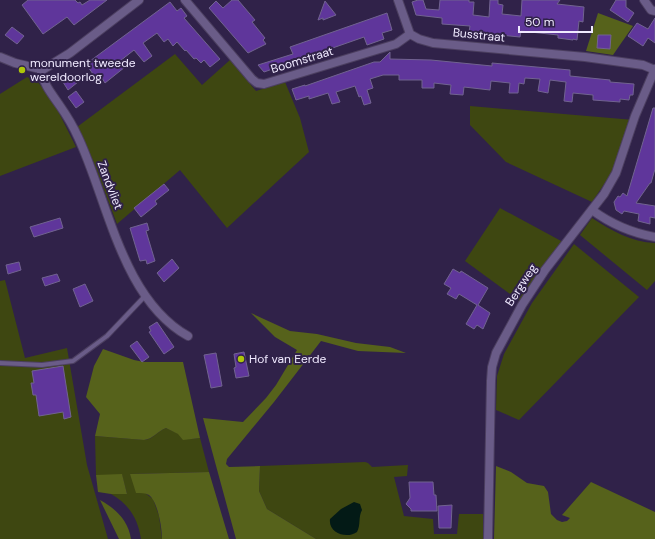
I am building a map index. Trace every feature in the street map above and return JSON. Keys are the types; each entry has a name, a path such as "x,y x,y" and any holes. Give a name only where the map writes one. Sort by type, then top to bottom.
{"street":[{"path":"0,57 15,63 40,69 48,66 65,57 139,0"},
{"name":"Boomstraat","path":"185,0 252,79 264,84 396,44 410,34"},
{"path":"398,0 410,34"},
{"path":"644,0 651,10 655,11"},
{"name":"Busstraat","path":"410,34 419,39 433,43 585,57 643,65 655,69"},
{"name":"Zandvliet","path":"40,69 45,86 61,107 78,136 129,267 145,296 178,330 190,337"},
{"name":"Bergweg","path":"488,539 491,381 492,367 496,353 512,322 536,284 604,194 616,173 635,116 655,69"},
{"path":"592,210 602,218 629,231 655,237"}],"lane":[{"path":"0,363 42,365 74,360 107,336 145,296"}],"green space":[{"path":"598,13 633,26 613,55 586,51"},
{"path":"175,54 202,85 230,60 256,91 285,82 300,118 309,152 227,228 180,170 117,224 92,158 77,127"},
{"path":"27,77 37,81 53,101 76,147 0,176 0,94"},
{"path":"470,106 634,120 615,168 592,202 506,162 470,125"},
{"path":"500,208 563,242 521,302 465,261"},
{"path":"592,218 622,235 655,243 655,281 647,290 580,235"},
{"path":"574,244 639,297 519,420 496,410 497,376 504,354 532,303"},
{"path":"5,280 25,358 67,348 87,465 108,539 0,539 0,281"},
{"path":"251,313 290,331 317,334 356,343 390,347 406,353 358,351 321,341 274,402 227,459 226,464 229,467 260,466 259,491 267,509 316,539 236,539 203,418 243,422 276,385 297,350 275,337"},
{"path":"103,349 144,362 183,362 200,438 183,440 178,434 166,428 144,440 95,436 100,414 86,397 94,366"},
{"path":"166,428 190,439 200,438 209,472 130,474 145,493 153,499 159,516 162,539 141,539 138,525 128,507 111,494 127,494 122,475 96,475 95,436 145,440 151,438"},
{"path":"365,462 372,467 408,465 407,476 394,477 404,516 433,519 434,534 457,534 459,514 483,514 483,539 316,539 267,509 259,491 260,466"},
{"path":"496,466 511,472 527,483 544,486 548,492 551,514 557,520 562,522 567,521 570,518 562,515 591,482 655,512 655,539 494,539"},
{"path":"209,472 229,539 162,539 160,522 155,503 149,495 144,493 136,493 130,474"},
{"path":"122,474 127,494 98,492 96,475"},
{"path":"100,500 116,511 124,521 131,539 119,539"}],"shaded area":[{"path":"354,502 360,504 362,510 357,532 344,535 335,532 330,524 330,519 341,509"}],"building":[{"path":"28,0 75,0 78,3 80,2 82,5 90,0 107,0 74,25 67,17 43,34 22,5"},
{"path":"232,0 238,0 255,20 252,22 265,38 263,40 266,44 248,53 209,8 216,1 223,8"},
{"path":"423,0 426,9 439,10 440,0 469,0 469,2 474,2 473,15 489,17 490,0 498,0 498,4 503,5 502,14 521,16 522,0 560,0 557,4 584,7 583,22 579,21 577,40 558,38 558,35 521,31 520,37 469,32 470,26 442,24 442,18 416,15 412,2"},
{"path":"616,0 626,0 626,7 634,13 628,22 610,10"},
{"path":"325,1 336,15 323,20 323,18 318,20"},
{"path":"170,2 177,11 181,8 187,16 184,18 220,59 210,67 204,60 201,63 196,58 194,59 177,42 173,46 168,39 164,42 157,33 143,43 152,56 144,62 134,50 120,61 125,67 105,83 102,78 95,84 90,77 93,74 86,64"},
{"path":"387,13 392,30 382,33 384,39 367,45 364,37 264,72 258,65 293,54 290,47"},
{"path":"655,18 655,43 648,38 643,46 628,36 637,23 648,29"},
{"path":"12,27 24,36 17,44 5,35"},
{"path":"598,35 611,35 610,49 597,48"},
{"path":"390,52 390,59 431,60 492,66 492,63 570,70 570,76 634,84 633,95 630,95 629,100 620,99 620,102 593,100 593,95 573,93 572,102 564,101 566,82 550,80 548,93 538,91 540,79 525,78 524,84 519,83 518,93 509,93 510,83 491,81 490,90 464,87 463,95 450,94 451,85 434,83 434,88 422,88 422,80 399,80 399,75 383,75 370,79 373,88 367,90 371,103 364,105 355,86 336,92 340,102 332,104 328,93 309,99 309,96 296,100 292,89 305,86 374,62 380,62"},
{"path":"72,75 78,82 68,90 63,82"},
{"path":"76,91 84,102 76,108 68,97"},
{"path":"653,108 655,108 655,169 651,183 636,203 655,206 655,218 650,217 650,224 638,221 639,214 624,211 622,214 616,210 614,202 618,196 620,197 623,193 627,196"},
{"path":"164,184 169,190 155,201 157,204 141,217 134,208"},
{"path":"60,218 63,228 34,237 30,227"},
{"path":"147,223 149,230 146,231 155,261 147,264 146,260 140,261 130,228"},
{"path":"172,259 179,268 164,282 157,273"},
{"path":"19,262 21,270 8,274 6,265"},
{"path":"453,269 460,273 461,271 488,288 478,305 490,313 483,329 477,325 474,329 466,324 477,305 459,294 456,299 447,294 451,288 444,284"},
{"path":"57,274 60,281 45,286 42,278"},
{"path":"85,284 93,301 80,307 73,289"},
{"path":"157,322 174,347 164,354 149,332 151,331 149,327"},
{"path":"137,341 149,357 142,362 130,346"},
{"path":"244,352 249,376 236,378 234,354"},
{"path":"216,353 222,386 211,388 204,355"},
{"path":"63,366 71,417 64,419 63,412 39,416 36,395 33,395 31,383 34,383 32,371"},
{"path":"409,482 433,482 437,511 411,511 406,504 410,498"},
{"path":"452,505 451,528 439,528 438,506"}],"place":[{"name":"monument tweede wereldoorlog","path":"22,70"},
{"name":"Hof van Eerde","path":"241,359"}]}
